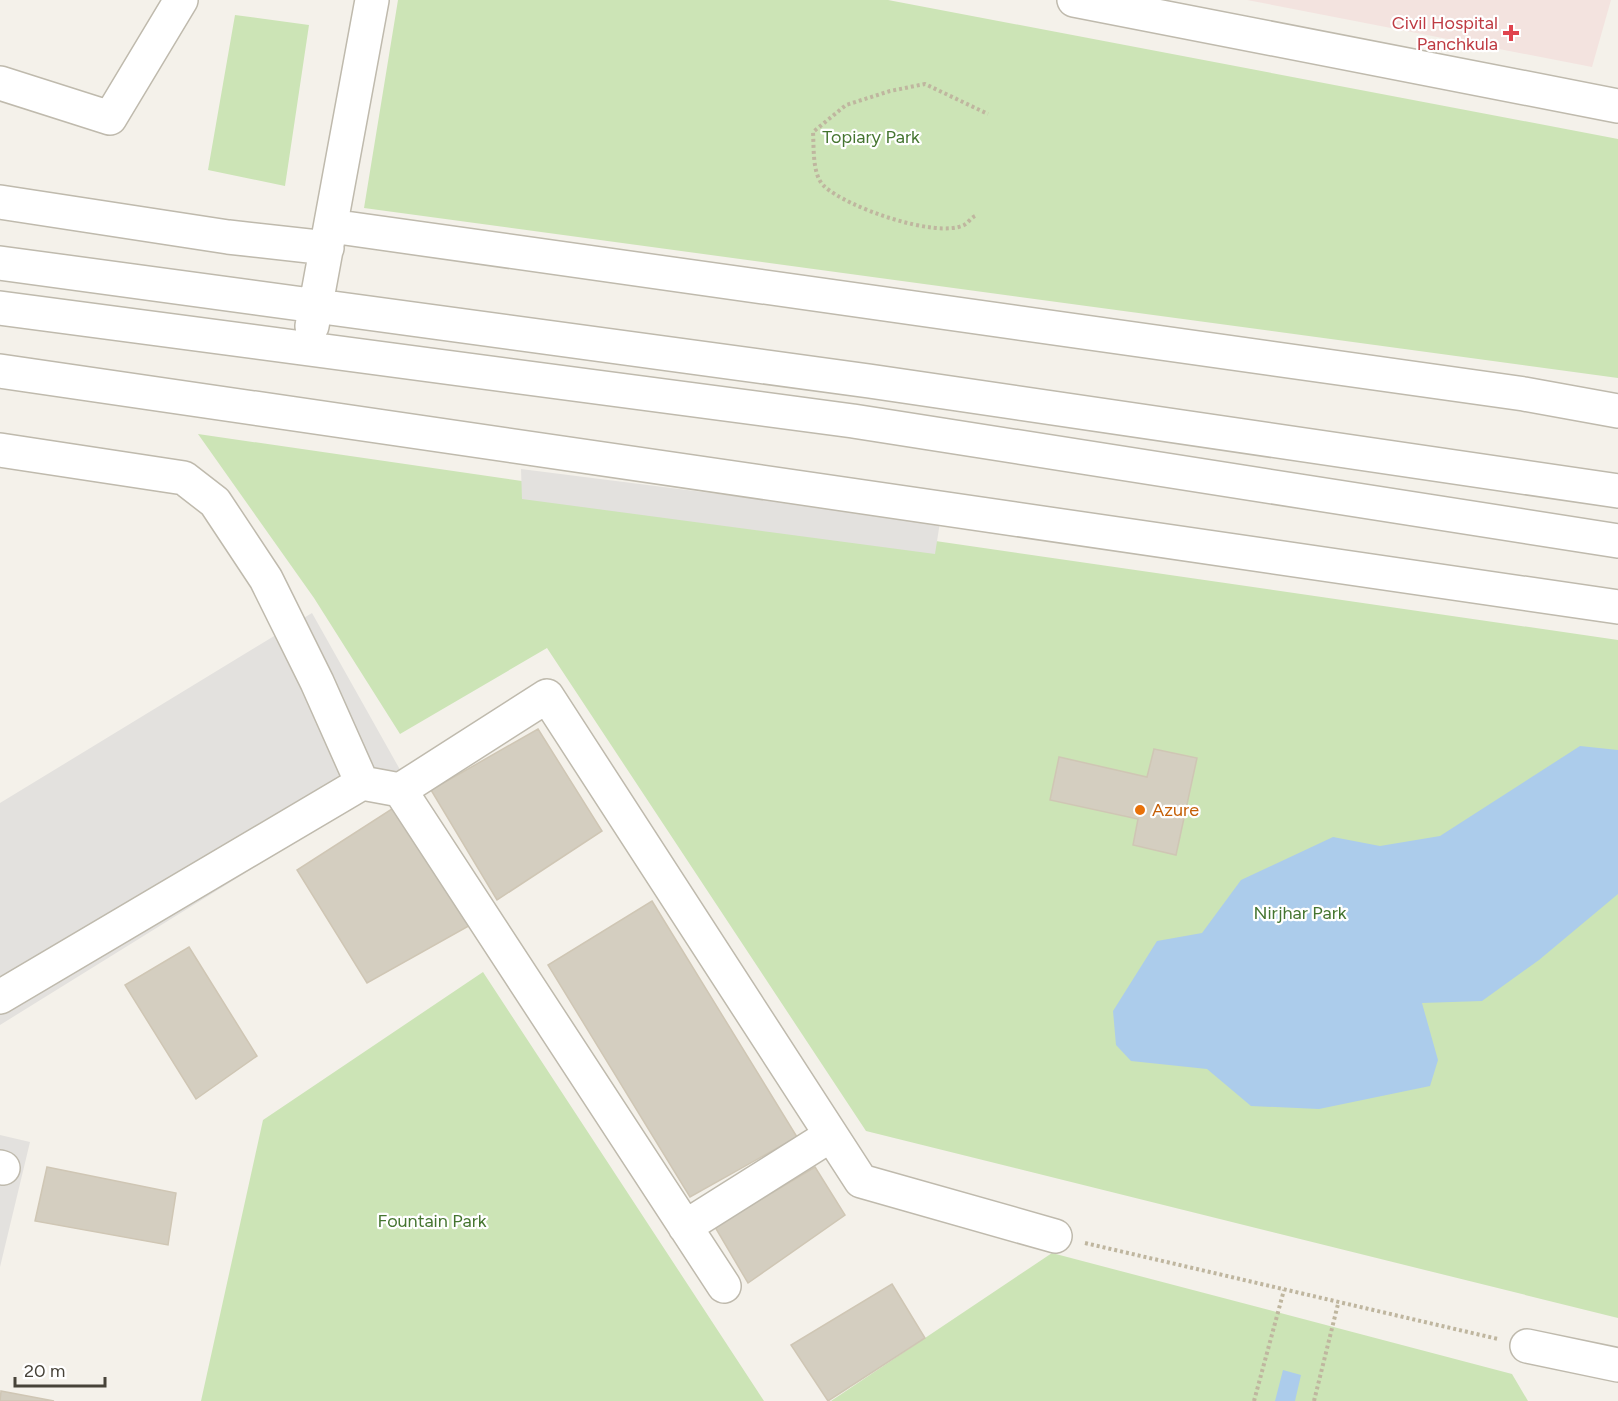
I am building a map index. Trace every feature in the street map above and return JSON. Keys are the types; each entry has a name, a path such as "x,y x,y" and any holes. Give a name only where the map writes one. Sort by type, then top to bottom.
{"street":[{"path":"0,83 111,118 181,0"},
{"path":"308,349 372,0"},
{"path":"1074,0 1617,103"},
{"path":"0,202 228,237 329,237 1524,394 1618,411"},
{"path":"0,262 881,383 1618,492"},
{"path":"0,308 853,421 1618,541"},
{"path":"0,371 1618,607"},
{"path":"0,450 184,478 215,502 266,579 317,682 362,783"},
{"path":"3,989 362,783 400,790 547,696 861,1181 1055,1236"},
{"path":"400,790 724,1286"},
{"path":"685,1227 831,1135"},
{"path":"1527,1346 1618,1365"}],"path":[{"path":"975,216 963,226 925,228 859,209 822,185 815,164 813,132 846,105 890,91 925,84 988,114"},
{"path":"1055,1236 1338,1304 1527,1346"},
{"path":"1254,1401 1284,1290"},
{"path":"1314,1401 1338,1304"}],"shaded area":[{"name":"Civil Hospital Panchkula","path":"1247,0 1611,0 1592,67"},
{"path":"521,469 940,522 935,554 522,499"},
{"path":"312,613 403,775 0,1025 0,803"},
{"path":"0,1135 30,1142 0,1267"}],"green space":[{"name":"Topiary Park","path":"398,0 888,0 1618,139 1618,378 364,208"},
{"path":"235,15 309,25 285,186 208,170"},
{"name":"Nirjhar Park","path":"198,434 1618,640 1618,1318 866,1131 547,648 400,734 314,598"},
{"name":"Fountain Park","path":"483,972 764,1401 201,1401 263,1120"},
{"path":"1052,1253 1512,1374 1528,1401 831,1401"}],"water":[{"path":"1580,746 1618,750 1618,894 1539,960 1482,1001 1422,1003 1438,1060 1430,1086 1319,1109 1251,1106 1207,1069 1131,1061 1116,1045 1113,1011 1157,941 1202,933 1241,880 1333,837 1380,846 1440,836"},
{"path":"1283,1370 1301,1375 1295,1401 1275,1401"}],"building":[{"path":"538,729 602,831 497,900 431,790"},
{"name":"Azure","path":"1154,749 1197,758 1176,855 1133,845 1138,819 1050,800 1059,757 1147,777"},
{"path":"398,805 474,923 367,983 297,870"},
{"path":"652,901 797,1137 690,1197 548,965"},
{"path":"189,947 257,1056 196,1099 125,985"},
{"path":"47,1167 176,1193 168,1245 35,1221"},
{"path":"815,1167 845,1215 748,1283 715,1227"},
{"path":"892,1284 925,1338 828,1401 791,1345"},
{"path":"1,1391 54,1401 0,1401"}],"place":[{"name":"Civil Hospital Panchkula","path":"1511,33"},
{"name":"Azure","path":"1140,810"}]}
